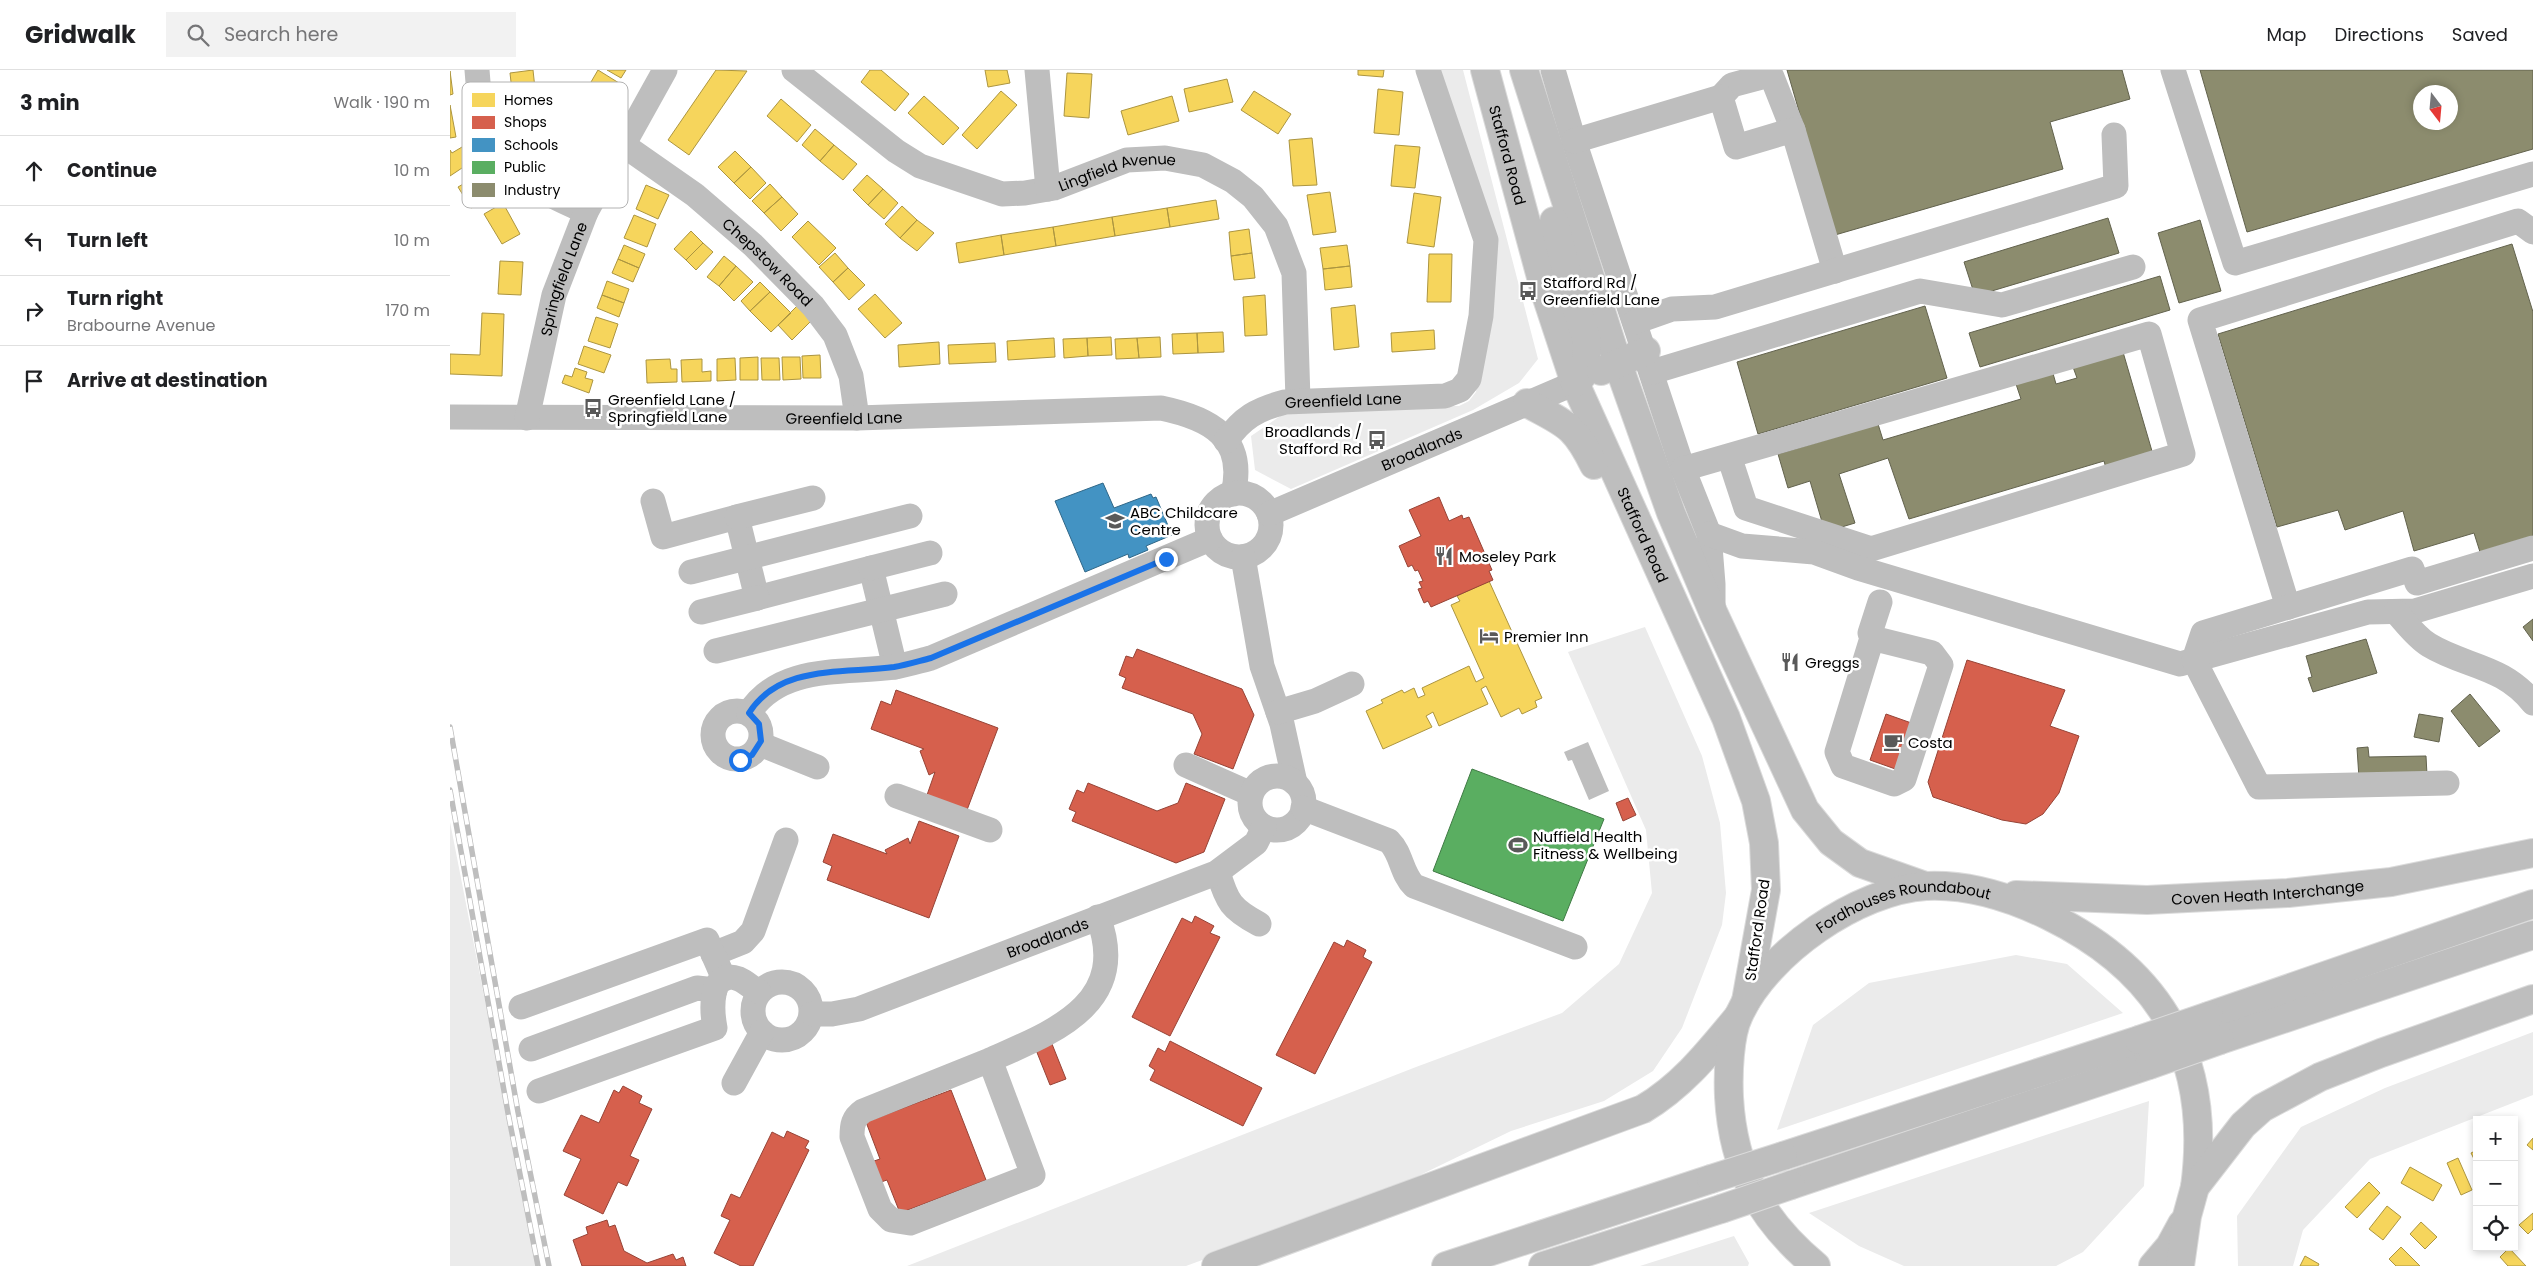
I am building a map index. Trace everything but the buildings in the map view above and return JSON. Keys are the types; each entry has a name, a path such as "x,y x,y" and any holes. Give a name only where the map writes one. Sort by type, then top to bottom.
{"highway":[{"name":"Stafford Road","path":"1485,70 1545,292 1575,383 1726,718 1756,801 1764,843 1766,890 1742,1010"},
{"name":"Stafford Road","path":"1524,70 1561,143 1618,364 1671,513 1713,612 1805,810 1831,842 1860,863 1926,886"},
{"path":"1561,143 1552,212 1572,293 1587,341 1586,367 1582,376 1575,383"},
{"path":"1575,383 1618,364 1649,362"},
{"path":"1618,364 1612,376 1610,389 1649,510 1665,581"},
{"path":"1527,403 1570,426 1582,441 1608,495 1665,581"},
{"name":"Coven Heath Interchange","path":"2000,895 2147,900 2288,893 2391,882 2533,853"},
{"name":"Fordhouses Roundabout","path":"1216,1266 1642,1109 1662,1098 1684,1079 1742,1010 1773,968 1796,945 1819,927 1856,906 1890,894 1926,886 2000,895 2079,931 2111,952 2135,976 2155,999 2175,1033 2186,1057 2200,1122 2199,1155 2195,1187"},
{"path":"1446,1266 2139,1040 2533,904"},
{"path":"1543,1266 1722,1209 2533,935"},
{"path":"2180,1266 2187,1216 2195,1187 2243,1125 2262,1108 2285,1094 2381,1053 2533,999"},
{"path":"1742,1010 1728,1087 1736,1150 1748,1183 1774,1224 1816,1266"},
{"path":"2153,1266 2170,1246 2187,1216"}],"street":[{"name":"Springfield Lane","path":"628,134 665,70"},
{"name":"Lingfield Avenue","path":"794,70 896,151 920,166 1002,194 1048,189 1127,160 1165,158 1202,165 1233,181 1253,197 1276,226 1294,274 1298,400"},
{"path":"1037,70 1048,189"},
{"name":"Greenfield Lane","path":"1226,441 1239,423 1272,405 1298,400 1445,396 1460,390 1470,379 1481,316 1486,240 1428,70"},
{"path":"2173,70 2235,263 2533,174"},
{"path":"1555,71 1561,143 1635,322 1683,469 1709,534 1713,612"},
{"path":"1561,143 1721,97 1732,85 1766,76 1772,77 1793,130 1835,271"},
{"path":"1721,97 1736,147 1793,130"},
{"path":"1635,322 1672,309 1714,307 2116,186 2114,135"},
{"name":"Chepstow Road","path":"628,148 695,195 753,245 813,306 835,335 851,376 857,418"},
{"path":"578,208 586,212"},
{"name":"Springfield Lane","path":"527,418 554,295 588,208"},
{"path":"2288,607 2200,320 2518,221 2533,232"},
{"path":"1649,362 1920,291 2002,305 2132,267"},
{"path":"1683,469 2149,334 2183,454 1871,549 1746,508 1729,456"},
{"name":"Broadlands","path":"1269,514 1575,383"},
{"name":"Greenfield Lane","path":"450,417 857,418 1161,408 1186,413 1207,421 1220,432 1233,455 1237,479 1233,494"},
{"path":"1233,494 1251,495 1265,506 1269,514 1270,533 1267,542 1253,555 1243,557 1224,553 1210,539 1208,520 1211,511 1224,497 1233,494"},
{"path":"653,500 663,537 813,498"},
{"path":"691,572 910,516"},
{"path":"737,517 757,598"},
{"path":"1709,534 1742,546 1814,552 1858,568 2180,664 2368,612 2415,611 2533,576"},
{"path":"749,713 766,692 782,684 801,677 837,670 895,667 931,658 1210,539"},
{"path":"2447,783 2259,787 2194,660 2203,633 2412,569 2417,583 2533,548"},
{"path":"701,612 930,553"},
{"path":"1243,557 1262,666 1278,712 1295,783 1304,799 1303,808 1296,822 1280,830 1264,827 1256,820 1250,808 1258,786 1286,747"},
{"path":"871,568 895,667"},
{"path":"716,651 945,594"},
{"path":"1872,638 1932,653 1941,665 1904,779 1894,784 1842,766 1837,752 1872,638 1870,632 1880,602"},
{"path":"2396,612 2426,643 2501,675 2514,683 2533,703"},
{"path":"1278,712 1315,701 1352,684"},
{"path":"734,711 749,713 759,724 762,732 760,744 752,755 740,760 724,755 715,746 713,734 719,719 734,711"},
{"path":"760,744 817,767"},
{"path":"1186,765 1258,786 1273,776 1282,776 1295,783"},
{"path":"897,796 990,830"},
{"path":"1303,808 1389,841 1399,854 1407,879 1414,886 1576,947"},
{"name":"Broadlands","path":"812,1014 832,1014 859,1009 1218,872 1256,842 1264,827"},
{"path":"713,954 735,946 749,937 786,840"},
{"path":"1218,872 1228,902 1235,910 1259,924"},
{"path":"990,1060 1033,1175 910,1223 891,1220 880,1209 852,1137 852,1126 856,1116 863,1111 990,1060 1060,1027 1087,1004 1096,991 1106,959 1106,945 1098,917"},
{"path":"521,1007 707,940 713,954 719,985 712,1007 715,1028 539,1091"},
{"path":"531,1049 697,988 719,985 732,978 740,980 759,992"},
{"path":"774,982 793,983 808,996 812,1014 804,1030 788,1040 770,1038 762,1032 753,1017 754,1000 759,992 774,982"},
{"path":"734,1084 762,1032"}],"shaded area":[{"path":"1431,70 1463,70 1538,359 1519,383 1473,410 1291,489 1255,470 1251,436 1298,404 1459,406 1469,401 1476,392 1493,253"},
{"path":"1645,627 1702,756 1720,823 1726,893 1722,925 1682,1028 1653,1071 1604,1101 1511,1131 1379,1195 1186,1266 907,1266 1416,1067 1562,1013 1619,964 1652,893 1646,830 1568,652"},
{"path":"1588,742 1609,791 1589,800 1572,760 1568,761 1564,752"},
{"path":"450,822 537,1266 450,1266"},
{"path":"2016,955 2067,964 2123,1013 1777,1130 1813,1025 1869,983"},
{"path":"2533,1032 2533,1095 2480,1116 2473,1116 2473,1119 2370,1159 2303,1230 2293,1266 2238,1266 2237,1216 2301,1127 2385,1088"},
{"path":"2149,1101 2144,1186 2083,1252 2056,1266 1904,1266 1859,1246 1809,1213"},
{"path":"1734,1236 1749,1263 1748,1266 1640,1266"}],"railway":[{"path":"450,727 518,1112 549,1266"},
{"path":"450,790 508,1113 538,1266"}],"place":[{"name":"Stafford Rd / Greenfield Lane","path":"1528,291"},
{"name":"Greenfield Lane / Springfield Lane","path":"593,408"},
{"name":"Broadlands / Stafford Rd","path":"1377,440"},
{"name":"ABC Childcare Centre","path":"1115,521"},
{"name":"Moseley Park","path":"1444,556"},
{"name":"Premier Inn","path":"1489,636"},
{"name":"Greggs","path":"1790,662"},
{"name":"Costa","path":"1893,742"},
{"name":"Nuffield Health Fitness & Wellbeing","path":"1518,845"}],"route":[{"path":"740,760 752,755 761,741 762,732 759,724 749,713 766,692 782,684 801,677 837,670 895,667 931,658 1166,559"}]}
